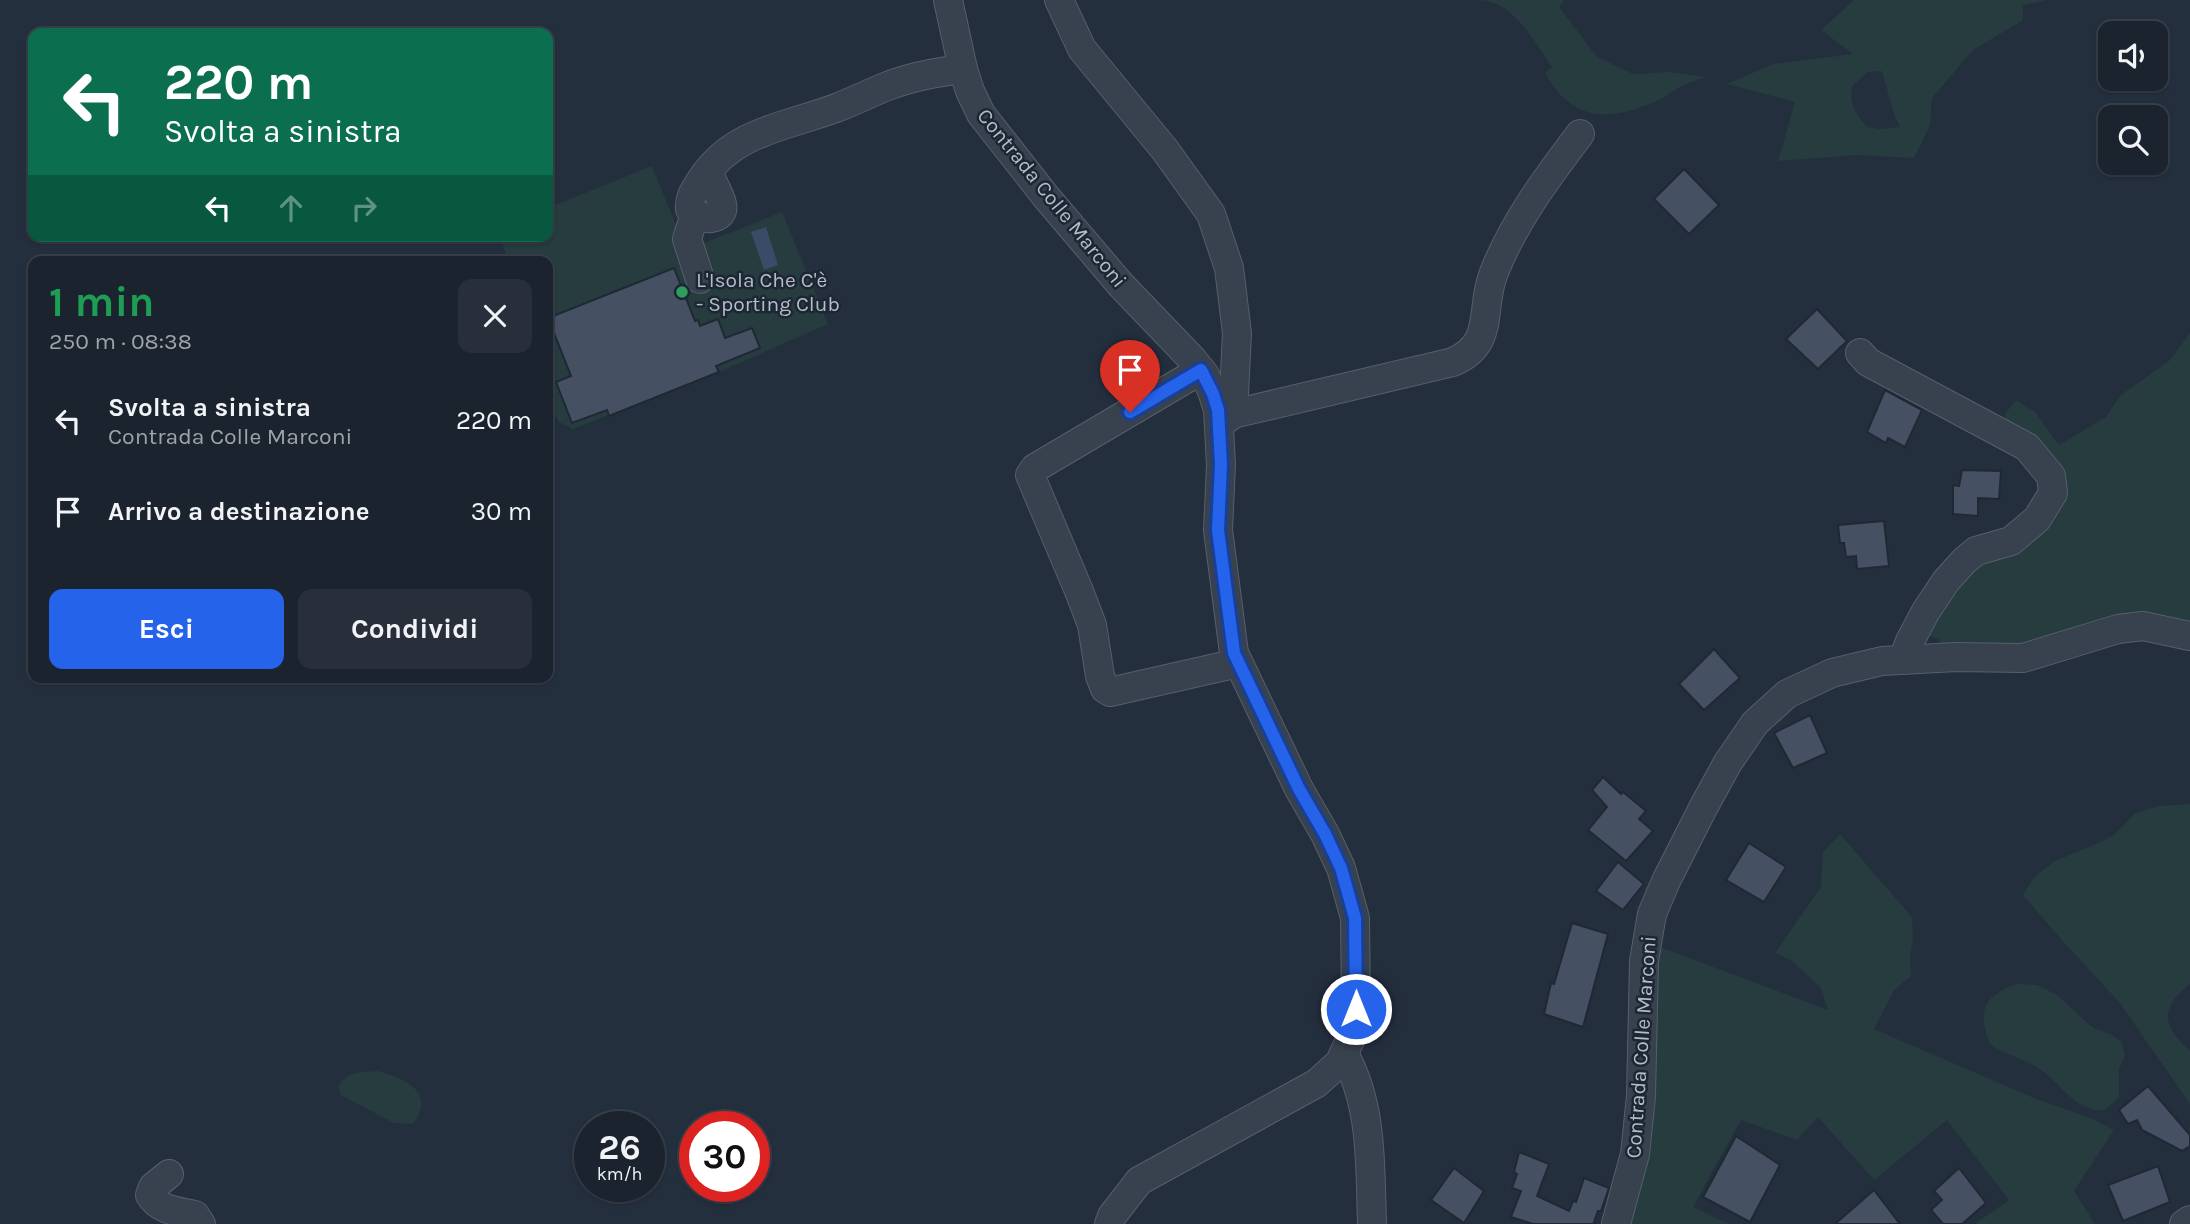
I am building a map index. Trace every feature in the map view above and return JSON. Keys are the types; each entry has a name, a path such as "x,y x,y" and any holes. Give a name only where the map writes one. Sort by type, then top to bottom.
{"street":[{"name":"Contrada Colle Marconi","path":"948,0 963,69 981,114 1047,198 1121,285 1201,370 1218,410 1226,420 1218,530 1234,653 1299,789 1341,868 1355,918 1356,1009 1350,1040 1340,1062 1317,1083 1139,1181 1112,1216 1109,1224"},
{"path":"1059,0 1082,49 1165,150 1211,214 1229,268 1237,333 1226,420 1453,362 1467,356 1478,345 1492,278 1511,233 1539,188 1580,134"},
{"path":"700,279 687,239 695,214 690,209 691,196 710,169 729,149 762,131 799,122 888,86 939,72 963,69"},
{"path":"1860,353 1868,362 2027,447 2051,475 2053,493 2037,519 2011,541 1976,551 1945,581 1910,641 1903,660"},
{"path":"1201,370 1035,468 1030,475 1092,625 1100,676 1105,689 1111,692 1238,663"},
{"name":"Contrada Colle Marconi","path":"1616,1224 1635,1154 1641,1096 1644,961 1652,914 1703,808 1727,764 1755,723 1787,694 1832,673 1882,661 1956,657 2023,658 2118,629 2143,626 2190,636"},
{"path":"1344,1054 1354,1071 1366,1115 1372,1224"},
{"path":"169,1174 153,1187 150,1195 155,1203 167,1210 195,1215 201,1224"},
{"path":"2184,1224 2190,1220"}],"green space":[{"path":"1482,0 1564,0 1559,7 1597,57 1633,74 1669,72 1705,77 1627,112 1596,114 1582,110 1556,90 1545,73 1552,67 1518,20 1501,6"},
{"path":"1854,0 2048,0 2023,5 2023,20 1973,50 1932,98 1930,125 1914,158 1857,155 1778,161 1795,102 1727,84 1773,64 1853,54 1821,30","holes":["1882,71 1900,127 1867,127 1854,108 1852,86 1868,72"]},
{"name":"L'Isola Che C'è - Sporting Club","path":"652,166 686,250 782,212 828,324 719,372 573,429 559,422 553,411 553,256 507,256 501,242 553,242 553,206"},
{"path":"2190,333 2190,627 2038,649 1946,653 1938,639 1910,629 1929,598 2054,501 2007,430 2005,414 2016,400 2035,412 2059,445 2106,417 2121,395 2169,361"},
{"path":"2190,804 2190,984 2173,1001 2168,1017 2174,1033 2190,1051 2190,1104 2119,1002 2023,895 2034,877 2055,861 2114,835 2135,813 2159,806"},
{"path":"1840,834 1912,917 1911,976 1894,990 1874,1029 2114,1130 2074,1191 2095,1224 1975,1224 2009,1200 1947,1120 1874,1180 1818,1117 1797,1140 1741,1120 1693,1207 1729,1224 1619,1224 1652,944 1828,1010 1821,988 1791,960 1775,953 1821,887 1823,852"},
{"path":"2016,984 2037,985 2057,995 2092,1027 2122,1042 2125,1056 2119,1069 2119,1098 2103,1111 2083,1106 2040,1069 1990,1044 1984,1023 1986,1006 1996,994"},
{"path":"378,1071 407,1083 420,1095 419,1113 413,1124 394,1123 341,1095 338,1086 346,1077 355,1073"}],"water":[{"path":"766,227 778,265 764,270 751,232"}],"building":[{"path":"1684,169 1719,205 1689,234 1654,199"},
{"path":"674,268 695,321 698,320 700,326 718,319 725,338 752,328 760,348 716,366 719,372 609,416 607,410 572,423 556,382 571,376 553,331 553,316"},
{"path":"1817,309 1847,341 1818,369 1786,339"},
{"path":"1885,390 1922,410 1905,447 1888,438 1886,443 1867,432"},
{"path":"1962,470 2001,471 1999,499 1978,498 1978,516 1953,514 1953,485 1959,486"},
{"path":"1884,521 1889,566 1857,569 1856,556 1846,557 1844,543 1840,543 1838,525"},
{"path":"1714,649 1740,678 1704,710 1679,684"},
{"path":"1810,715 1827,753 1793,768 1774,733"},
{"path":"1603,777 1621,794 1623,792 1646,811 1639,819 1653,831 1626,861 1588,830 1607,807 1592,790"},
{"path":"1749,843 1786,867 1764,902 1726,880"},
{"path":"1618,862 1644,884 1623,910 1596,891"},
{"path":"1572,923 1608,934 1583,1027 1544,1014 1551,983 1554,984"},
{"path":"2148,1086 2190,1135 2190,1146 2182,1151 2142,1130 2137,1120 2128,1124 2119,1110"},
{"path":"1736,1136 1780,1165 1750,1222 1703,1197"},
{"path":"1519,1152 1549,1164 1537,1196 1569,1211 1573,1201 1576,1202 1584,1178 1609,1188 1594,1222 1597,1224 1533,1224 1511,1217 1521,1191 1512,1188 1517,1174 1514,1172"},
{"path":"2158,1166 2170,1202 2123,1221 2108,1185"},
{"path":"1454,1168 1484,1191 1464,1223 1431,1200"},
{"path":"1959,1168 1986,1203 1962,1224 1943,1224 1931,1210 1942,1200 1934,1191"},
{"path":"1874,1190 1900,1224 1835,1224"}],"place":[{"name":"L'Isola Che C'è - Sporting Club","path":"682,292"}],"route":[{"path":"1130,412 1201,370 1213,394 1218,410 1221,465 1218,530 1234,653 1299,789 1341,868 1355,918 1356,1009"}]}
